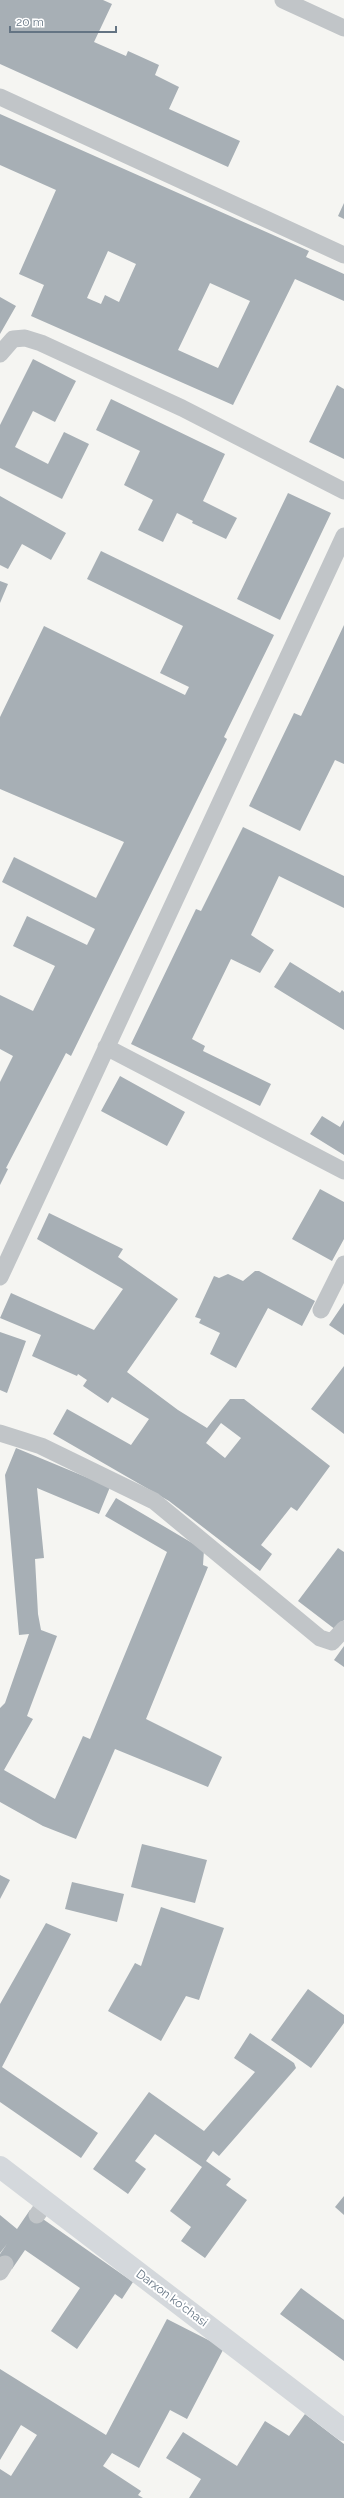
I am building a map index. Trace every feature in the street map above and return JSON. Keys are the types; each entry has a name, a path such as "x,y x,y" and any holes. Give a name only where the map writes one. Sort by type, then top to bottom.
{"main road":[{"name":"Darxon ko'chasi","path":"0,2167 41,2209 344,2430"}],"lane":[{"path":"283,0 344,28"},
{"path":"0,97 344,255"},
{"path":"0,354 13,339 26,338 41,343 182,408 344,490"},
{"path":"0,1277 344,536"},
{"path":"106,1046 344,1171"},
{"path":"321,1310 344,1264"},
{"path":"0,1433 41,1446 154,1501 326,1642 332,1642 344,1629"}],"building":[{"path":"0,0 103,0 112,4 94,42 126,56 128,51 159,65 155,75 179,87 169,109 240,141 228,167 0,64"},
{"path":"0,114 309,251 306,257 344,274 344,301 295,279 233,405 31,316 44,285 19,274 56,190 0,165","holes":["108,251 136,264 119,302 105,295 101,304 87,298","210,283 250,301 218,368 178,350"]},
{"path":"344,203 344,219 338,216"},
{"path":"0,297 16,306 0,334"},
{"path":"33,359 76,381 55,422 33,411 15,447 48,464 64,432 89,444 62,499 0,468 0,425"},
{"path":"337,385 344,389 344,459 309,442"},
{"path":"111,399 225,454 203,501 237,518 226,539 192,523 193,521 177,513 163,542 138,530 153,500 124,485 140,451 96,430"},
{"path":"288,493 331,513 280,620 237,599"},
{"path":"0,496 66,533 51,560 22,544 8,569 0,565"},
{"path":"101,551 274,635 224,737 227,739 71,1056 66,1053 6,1168 8,1169 0,1185 0,1082 13,1056 0,1049 0,995 33,1011 55,966 13,946 27,916 87,945 95,929 2,882 14,857 96,898 124,842 0,789 0,717 44,626 185,695 189,687 160,673 183,626 87,579"},
{"path":"0,581 8,584 0,603"},
{"path":"344,625 344,764 335,760 300,831 249,806 294,713 301,716"},
{"path":"243,827 344,876 344,908 279,876 251,935 274,950 260,973 231,959 192,1039 205,1046 203,1051 271,1084 260,1106 131,1044 196,909 201,911"},
{"path":"290,962 340,993 342,990 344,992 344,1030 274,987"},
{"path":"120,1076 185,1112 167,1146 101,1111"},
{"path":"322,1116 340,1127 344,1120 344,1155 310,1134"},
{"path":"320,1189 344,1202 344,1239 332,1261 292,1239"},
{"path":"49,1213 123,1249 118,1257 178,1299 127,1372 178,1410 207,1428 230,1399 244,1399 330,1466 297,1511 291,1507 261,1545 272,1554 260,1571 169,1501 53,1434 67,1409 131,1445 149,1419 112,1397 108,1403 83,1386 87,1380 78,1374 77,1376 32,1356 41,1335 0,1318 11,1293 94,1330 123,1289 37,1239","holes":["221,1423 241,1438 225,1458 206,1443"]},
{"path":"255,1271 259,1271 315,1301 302,1326 268,1308 236,1368 210,1354 220,1333 199,1323 201,1319 195,1317 214,1276 219,1278 228,1274 243,1281"},
{"path":"344,1303 344,1335 329,1325"},
{"path":"0,1332 26,1341 7,1393 0,1390"},
{"path":"344,1366 344,1434 311,1409"},
{"path":"16,1448 110,1487 99,1514 37,1488 44,1558 35,1559 38,1614 41,1630 57,1636 27,1716 33,1719 4,1770 55,1799 83,1736 90,1739 167,1552 105,1516 116,1498 204,1550 203,1565 208,1567 146,1719 222,1757 208,1787 115,1749 76,1839 43,1826 0,1802 0,1708 5,1703 29,1634 19,1635 5,1475"},
{"path":"338,1548 344,1552 344,1620 336,1630 298,1601"},
{"path":"344,1646 344,1667 334,1660"},
{"path":"142,1844 207,1860 195,1903 131,1887"},
{"path":"0,1875 10,1880 0,1899"},
{"path":"72,1882 124,1894 117,1922 65,1909"},
{"path":"161,1907 224,1928 199,2000 186,1996 161,2041 108,2011 135,1963 141,1966"},
{"path":"46,1923 71,1934 2,2067 98,2133 81,2158 0,2102 0,2004"},
{"path":"308,1989 344,2015 344,2023 311,2068 271,2040"},
{"path":"250,2033 294,2063 296,2068 219,2156 213,2151 206,2161 231,2179 226,2185 247,2200 205,2258 181,2241 191,2227 170,2211 202,2167 155,2134 135,2161 146,2169 128,2194 93,2169 149,2092 204,2131 255,2072 234,2058"},
{"path":"344,2196 344,2215 335,2207"},
{"path":"30,2210 133,2282 122,2299 115,2294 77,2349 51,2331 80,2288 25,2250 12,2269 0,2261 0,2254 7,2244 0,2253 0,2215 17,2229"},
{"path":"301,2288 344,2320 344,2361 280,2314"},
{"path":"167,2319 224,2348 187,2419 170,2410 139,2468 112,2453 103,2466 141,2491 138,2495 143,2498 0,2498 0,2469 11,2476 37,2435 21,2425 0,2460 0,2369 106,2435"},
{"path":"305,2414 344,2444 344,2498 189,2498 201,2479 166,2458 183,2432 237,2466 265,2421 289,2436"}]}
